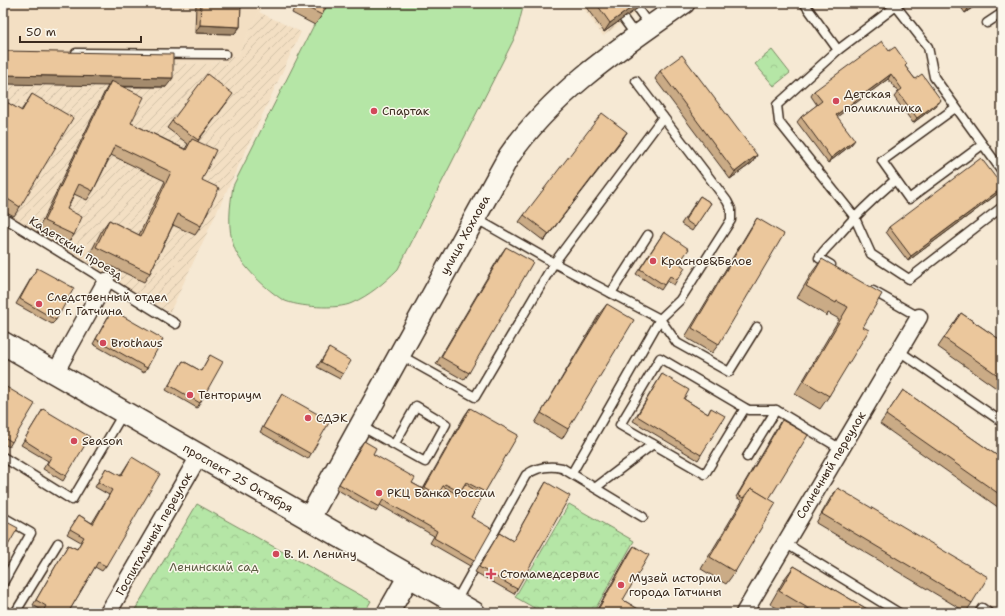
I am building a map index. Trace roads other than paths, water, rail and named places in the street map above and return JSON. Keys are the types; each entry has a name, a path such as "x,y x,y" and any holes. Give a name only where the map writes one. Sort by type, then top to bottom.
{"main road":[{"name":"проспект 25 Октября","path":"3,343 464,608"}],"street":[{"name":"улица Хохлова","path":"309,519 474,218 509,156 529,128 564,93 684,3"},
{"path":"55,373 106,281"},
{"name":"Солнечный переулок","path":"744,613 919,317"},
{"name":"Госпитальный переулок","path":"108,613 199,456"},
{"path":"388,613 409,576"}],"lane":[{"path":"804,3 838,50"},
{"path":"1002,171 954,108 934,78 928,47 896,6 838,50 777,105 779,122 854,216 871,254 909,280 1002,207"},
{"path":"637,8 644,32"},
{"path":"987,23 1002,13"},
{"path":"624,18 644,32"},
{"path":"66,52 225,54"},
{"path":"572,473 660,319 680,300 731,220 731,208 636,81"},
{"path":"954,108 882,161 909,199 982,145"},
{"path":"399,354 475,397 554,263 663,117"},
{"path":"838,270 819,258 826,247 836,238 854,216 895,180"},
{"name":"Кадетский проезд","path":"3,217 176,324"},
{"path":"474,218 611,294 660,319 677,343 729,372 757,327"},
{"path":"611,294 648,235"},
{"path":"865,286 919,317"},
{"path":"899,351 1002,422"},
{"path":"745,408 705,474 620,425 660,358 745,408 749,410 776,410 841,449"},
{"path":"360,426 394,445 425,462 446,424 416,406 394,445"},
{"path":"747,457 776,410"},
{"path":"3,457 72,500 124,412"},
{"path":"595,488 653,444"},
{"path":"464,608 526,475 533,470 553,466 562,468 644,517"},
{"path":"3,517 31,533 3,583"},
{"path":"785,542 899,613"},
{"path":"15,613 58,543"},
{"path":"979,613 982,608 989,613"}],"place":[{"name":"Детская поликлиника","path":"836,101"},
{"name":"Спартак","path":"374,111"},
{"name":"Красное&Белое","path":"653,261"},
{"name":"Следственный отдел по г. Гатчина","path":"39,304"},
{"name":"Brothaus","path":"103,343"},
{"name":"Тенториум","path":"190,395"},
{"name":"СДЭК","path":"308,418"},
{"name":"Season","path":"74,441"},
{"name":"РКЦ Банка России","path":"379,493"},
{"name":"В. И. Ленину","path":"276,554"},
{"name":"Стомамедсервис","path":"491,574"},
{"name":"Музей истории города Гатчины","path":"621,585"}],"park label":[{"name":"Ленинский сад","path":"214,567"}]}
